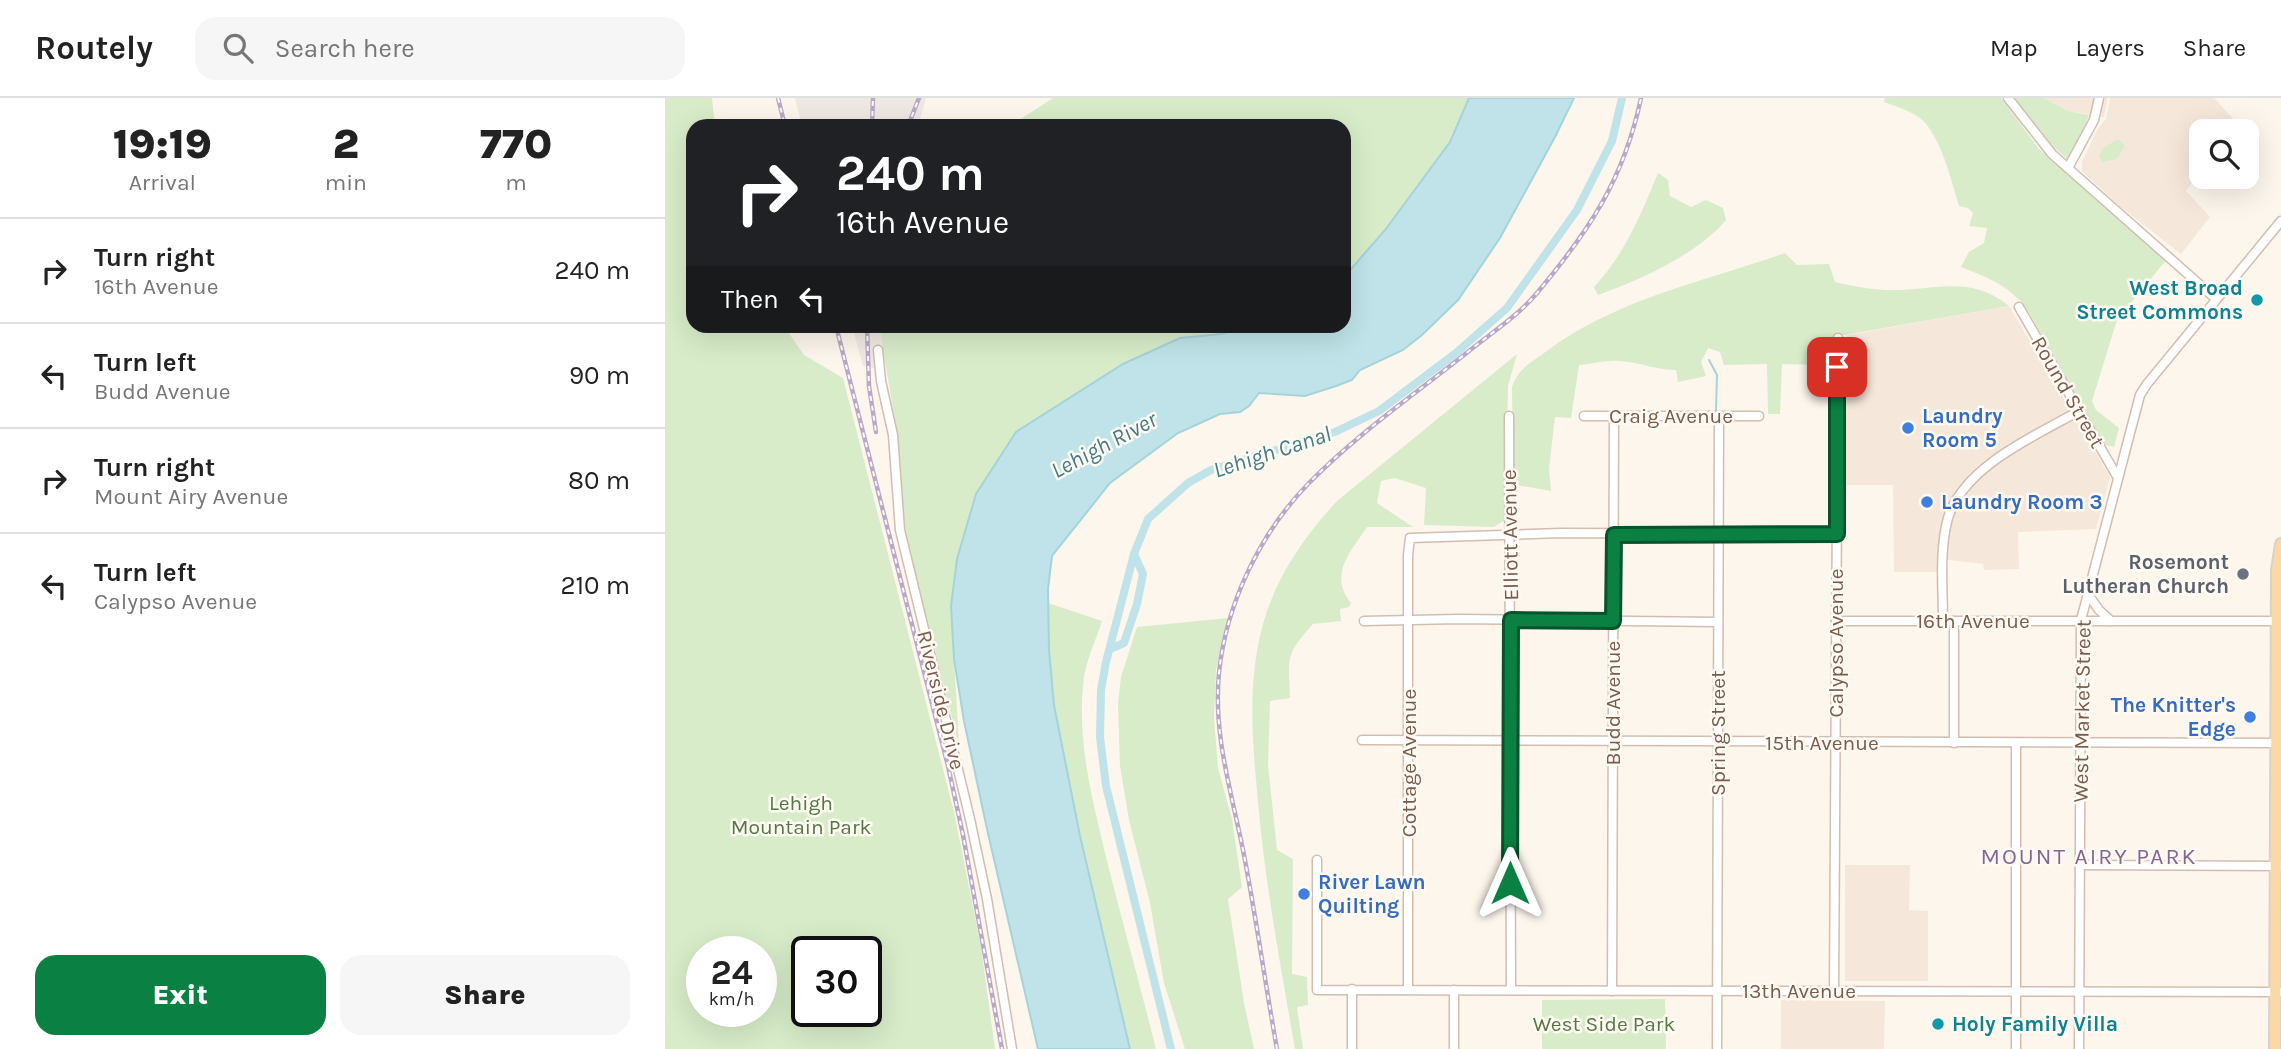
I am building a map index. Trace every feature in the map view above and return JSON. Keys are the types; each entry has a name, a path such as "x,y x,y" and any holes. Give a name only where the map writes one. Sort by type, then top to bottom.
{"main road":[{"path":"2275,1049 2278,992 2277,570 2281,544"}],"street":[{"path":"2008,98 2052,154 2216,299"},
{"path":"2068,168 2094,121 2099,98"},
{"name":"West Market Street","path":"2079,1049 2081,621 2140,395 2281,221"},
{"name":"Round Street","path":"2019,307 2118,478"},
{"name":"Calypso Avenue","path":"1834,990 1838,338"},
{"name":"Riverside Drive","path":"878,350 881,381 893,435 903,542 970,819 1012,1049"},
{"path":"1943,621 1945,533 1959,495 1974,477 1990,464 2079,411"},
{"name":"Elliott Avenue","path":"1509,416 1511,990"},
{"name":"Craig Avenue","path":"1584,416 1759,416"},
{"name":"Budd Avenue","path":"1612,990 1613,416"},
{"name":"Spring Street","path":"1717,1049 1719,416"},
{"path":"1510,534 1837,534"},
{"name":"Cottage Avenue","path":"1408,989 1410,538 1510,534"},
{"path":"2088,594 2111,621"},
{"path":"1364,621 1409,619 1718,622"},
{"name":"16th Avenue","path":"1836,621 2279,621"},
{"path":"1954,621 1954,743"},
{"name":"15th Avenue","path":"1363,740 2279,743"},
{"path":"2016,743 2016,1049"},
{"name":"13th Avenue","path":"1317,860 1317,990 2278,992"},
{"path":"2080,865 2278,866"},
{"path":"1352,989 1352,1049"},
{"path":"1454,990 1454,1049"}],"shaded area":[{"path":"795,98 926,98 920,119 800,119"},
{"path":"2044,98 2108,98 2104,117 2068,111"},
{"path":"2110,98 2214,98 2233,119 2189,119 2189,187 2186,191 2210,217 2181,254 2117,204 2082,171 2082,162 2097,130 2106,119"},
{"path":"2009,306 2110,477 2096,529 2018,532 2019,569 1984,570 1983,564 1941,559 1940,572 1894,572 1893,485 1845,485 1847,335"},
{"path":"854,333 880,333 884,360 873,368 863,366"},
{"path":"1845,865 1910,865 1909,910 1928,911 1928,981 1845,981"},
{"path":"1781,1000 1885,1001 1884,1049 1781,1049"}],"green space":[{"name":"Lehigh Mountain Park","path":"665,98 712,98 714,119 686,119 686,333 789,333 804,355 843,378 954,812 981,947 995,1049 665,1049"},
{"path":"1053,98 1469,98 1450,142 1385,230 1351,269 1351,119 1021,119"},
{"path":"1885,98 2001,98 2039,149 2167,259 2117,320 2092,401 2096,410 2119,428 2114,447 2102,444 2022,302 1996,282 1961,267 1969,252 1984,243 1987,228 1969,226 1973,213 1968,208 1959,206 1942,154 1927,125 1913,114 1884,102"},
{"path":"2014,98 2044,98 2068,111 2089,115 2069,161 2045,139"},
{"path":"2118,139 2125,146 2117,159 2102,162 2099,156 2103,148"},
{"path":"1658,173 1668,180 1670,196 1691,207 1706,200 1723,208 1726,220 1700,244 1667,265 1598,295 1594,287 1623,247"},
{"path":"1785,253 1797,265 1829,264 1835,282 1883,290 1957,286 1983,291 2009,306 1827,338 1826,365 1782,364 1780,414 1768,414 1767,364 1724,365 1720,352 1708,348 1701,362 1706,376 1678,382 1676,370 1619,361 1579,365 1571,418 1555,417 1549,469 1551,491 1516,485 1513,482 1512,387 1525,367 1571,334 1630,305"},
{"path":"880,333 1224,333 1180,338 1123,364 1016,432 976,494 951,606 959,745 904,532 897,432"},
{"path":"1517,354 1508,386 1505,520 1494,527 1424,525 1426,488 1395,478 1381,481 1377,503 1413,527 1367,527 1344,563 1342,583 1344,593 1351,603 1349,607 1340,609 1341,621 1313,624 1297,643 1290,658 1290,698 1270,701 1268,765 1277,850 1293,859 1292,974 1307,977 1308,1005 1297,1007 1303,1049 1295,1049 1268,888 1254,750 1253,688 1262,628 1282,576 1313,529 1337,501"},
{"path":"1048,603 1102,621 1084,677 1084,746 1101,835 1156,1049 1130,1049 1080,836 1054,705"},
{"path":"1228,618 1216,670 1214,718 1218,768 1232,819 1242,887 1228,899 1254,1049 1185,1049 1164,983 1150,903 1129,820 1120,766 1118,704 1121,677 1137,627"},
{"name":"West Side Park","path":"1665,999 1666,1049 1542,1049 1542,1000"}],"water":[{"name":"Lehigh River","path":"1469,98 1574,98 1500,238 1458,300 1422,335 1403,350 1360,370 1352,380 1305,396 1259,393 1249,406 1240,412 1220,414 1178,433 1110,483 1052,556 1048,589 1049,650 1054,705 1080,836 1130,1049 1038,1049 987,829 954,659 951,606 957,559 976,494 1016,432 1123,364 1180,338 1224,333 1351,333 1351,269 1385,230 1450,142"}],"waterway":[{"name":"Lehigh Canal","path":"1171,1049 1106,786 1100,737 1101,690 1106,662 1134,554 1148,519 1188,483 1211,470 1335,432 1379,411 1456,353 1507,308 1577,210 1612,141 1622,98"},
{"path":"1709,360 1717,375 1716,410"},
{"path":"1110,649 1124,643 1137,604 1143,574 1134,554"}],"railway":[{"path":"778,98 783,119"},
{"path":"872,119 873,98"},
{"path":"911,119 919,98"},
{"path":"1277,1049 1248,875 1224,762 1219,718 1219,673 1223,647 1238,596 1248,571 1275,524 1309,483 1365,433 1511,318 1529,302 1556,270 1588,225 1614,179 1625,154 1641,98"},
{"path":"838,333 948,766 1002,1049"},
{"path":"867,333 869,386 876,432"}],"place":[{"name":"West Broad Street Commons","path":"2257,300"},
{"name":"Laundry Room 5","path":"1908,428"},
{"name":"Laundry Room 3","path":"1927,502"},
{"name":"Rosemont Lutheran Church","path":"2243,574"},
{"name":"The Knitter's Edge","path":"2250,717"},
{"name":"River Lawn Quilting","path":"1304,894"},
{"name":"Holy Family Villa","path":"1938,1024"}],"district":[{"name":"MOUNT AIRY PARK","path":"2089,856"}],"route":[{"path":"1510,883 1511,620 1613,621 1614,535 1837,534 1837,367"}]}
